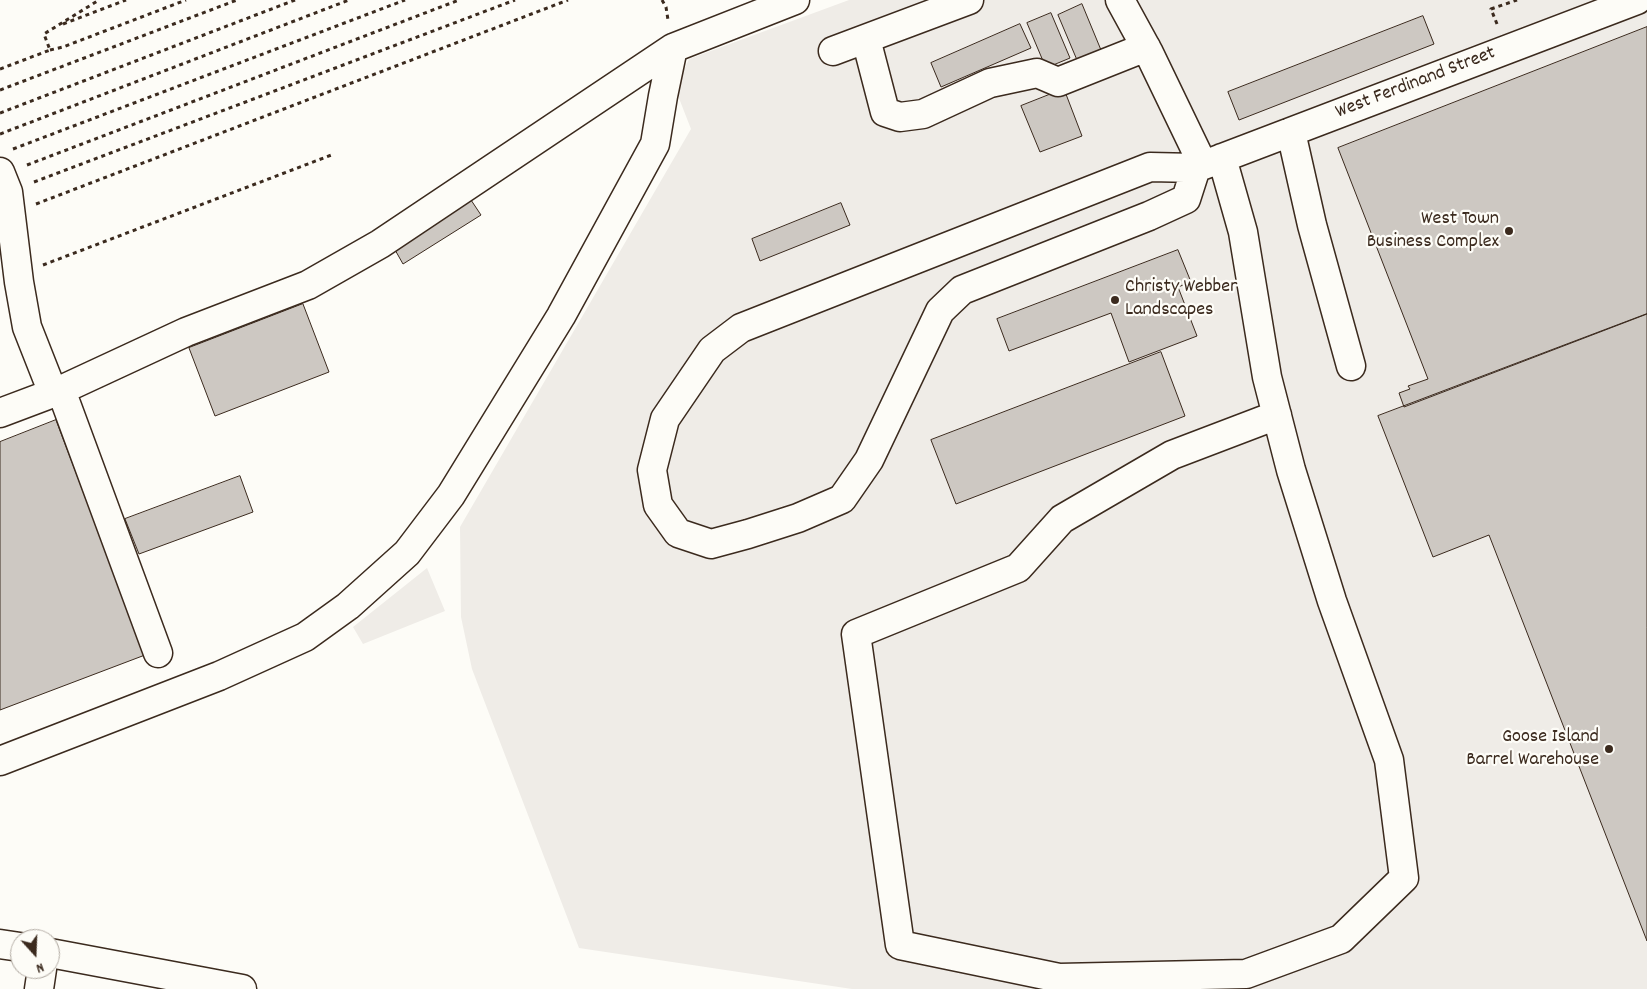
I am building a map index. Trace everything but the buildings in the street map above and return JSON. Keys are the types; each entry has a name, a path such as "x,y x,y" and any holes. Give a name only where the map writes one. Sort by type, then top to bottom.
{"street":[{"path":"0,413 57,391 186,332 308,285 388,239 673,48 796,0"},
{"path":"833,51 969,0"},
{"path":"1120,0 1243,232 1267,377 1292,470 1332,601 1389,760 1404,878 1341,939 1246,974 1058,978 900,945 856,634 1018,568 1062,519 1070,514 1172,455 1277,415"},
{"name":"West Ferdinand Street","path":"1207,164 1637,0"},
{"path":"866,39 885,112 900,117 923,114 990,83 1037,73 1058,82 1146,48"},
{"path":"0,761 219,676 305,637 348,606 407,553 451,495 556,324 655,144 673,48"},
{"path":"1292,132 1312,225 1350,366"},
{"path":"1207,164 1186,199 1149,216 962,290 940,311 869,460 842,499 789,520 711,544 678,534 658,505 652,470 665,419 712,350 741,328 1150,167 1207,164"},
{"path":"6,181 18,275 27,327 57,391 158,653"},
{"path":"60,955 242,989"}],"path":[{"path":"50,50 44,34 99,0"},
{"path":"56,26 126,0"},
{"path":"0,69 186,0"},
{"path":"0,90 237,0"},
{"path":"0,113 294,0"},
{"path":"0,134 349,0"},
{"path":"6,181 405,0"},
{"path":"6,181 459,0"},
{"path":"6,181 515,0"},
{"path":"6,181 568,0"},
{"path":"1497,24 1491,9 1517,0"},
{"path":"18,275 334,154"}],"shaded area":[{"path":"849,0 1647,0 1647,989 852,989 579,948 472,669 461,617 460,527 691,129 675,88 689,59"},
{"path":"427,568 445,611 363,644 353,627"}],"place":[{"name":"West Town Business Complex","path":"1509,231"},
{"name":"Christy Webber Landscapes","path":"1115,300"},
{"name":"Goose Island Barrel Warehouse","path":"1609,749"}]}
